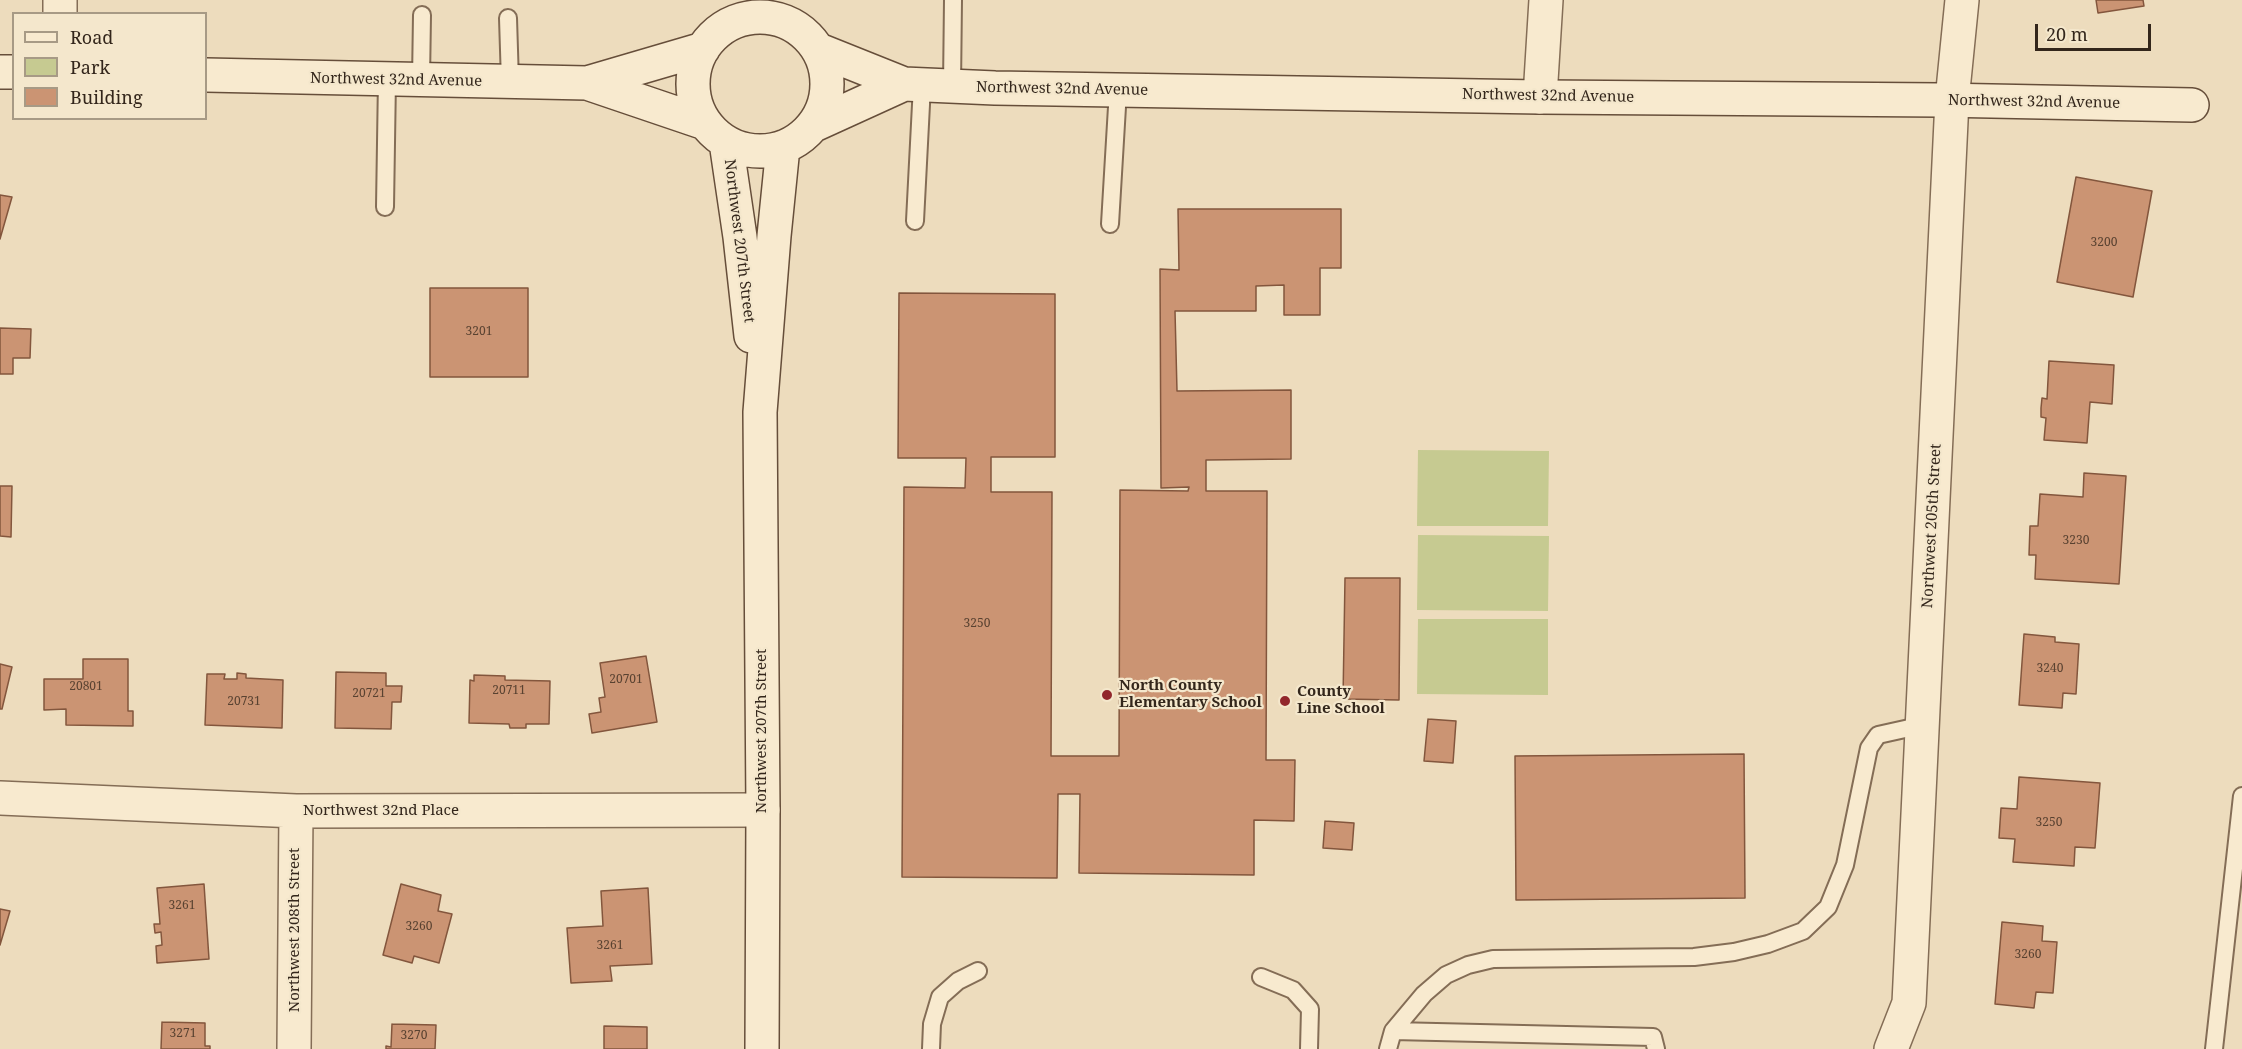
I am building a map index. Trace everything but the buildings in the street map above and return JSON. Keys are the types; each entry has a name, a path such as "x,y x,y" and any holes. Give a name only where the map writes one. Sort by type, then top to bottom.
{"street":[{"path":"1540,97 1546,0"},
{"name":"Northwest 205th Street","path":"1891,1049 1909,1003 1952,100 1962,0"},
{"path":"786,11 811,39 826,69 828,88 823,108 814,125 800,139 769,151 740,148 716,132 697,105 693,86 696,66 703,49 728,13 740,19 756,16 772,17 786,11"},
{"name":"Northwest 32nd Avenue","path":"207,75 587,83 703,49"},
{"name":"Northwest 32nd Avenue","path":"819,51 926,85 1540,97 1952,100 2192,105"},
{"name":"Northwest 32nd Avenue","path":"587,83 716,132"},
{"name":"Northwest 32nd Avenue","path":"814,125 926,85"},
{"name":"Northwest 207th Street","path":"716,132 740,237 760,412"},
{"name":"Northwest 207th Street","path":"762,1049 760,412 783,147"},
{"name":"Northwest 32nd Place","path":"0,798 296,811 763,810"},
{"name":"Northwest 208th Street","path":"294,1049 296,811"}],"lane":[{"path":"915,221 926,85 953,0"},
{"path":"421,80 422,15"},
{"path":"508,18 510,82"},
{"path":"385,207 387,80"},
{"path":"1110,224 1118,90"},
{"path":"1388,1049 1394,1031 1424,994 1446,975 1468,965 1493,959 1694,957 1734,952 1768,944 1803,931 1828,907 1845,865 1869,748 1878,735 1923,725"},
{"path":"2214,1049 2242,796"},
{"path":"931,1049 932,1024 940,997 958,981 978,971"},
{"path":"1261,977 1293,990 1310,1008 1310,1049"},
{"path":"1394,1031 1653,1037 1656,1049"}],"green space":[{"path":"1418,450 1549,451 1548,526 1417,526"},
{"path":"1418,535 1549,536 1548,611 1417,610"},
{"path":"1418,619 1548,619 1548,695 1417,694"}],"place":[{"name":"North County Elementary School","path":"1107,695"},
{"name":"County Line School","path":"1285,701"}]}
